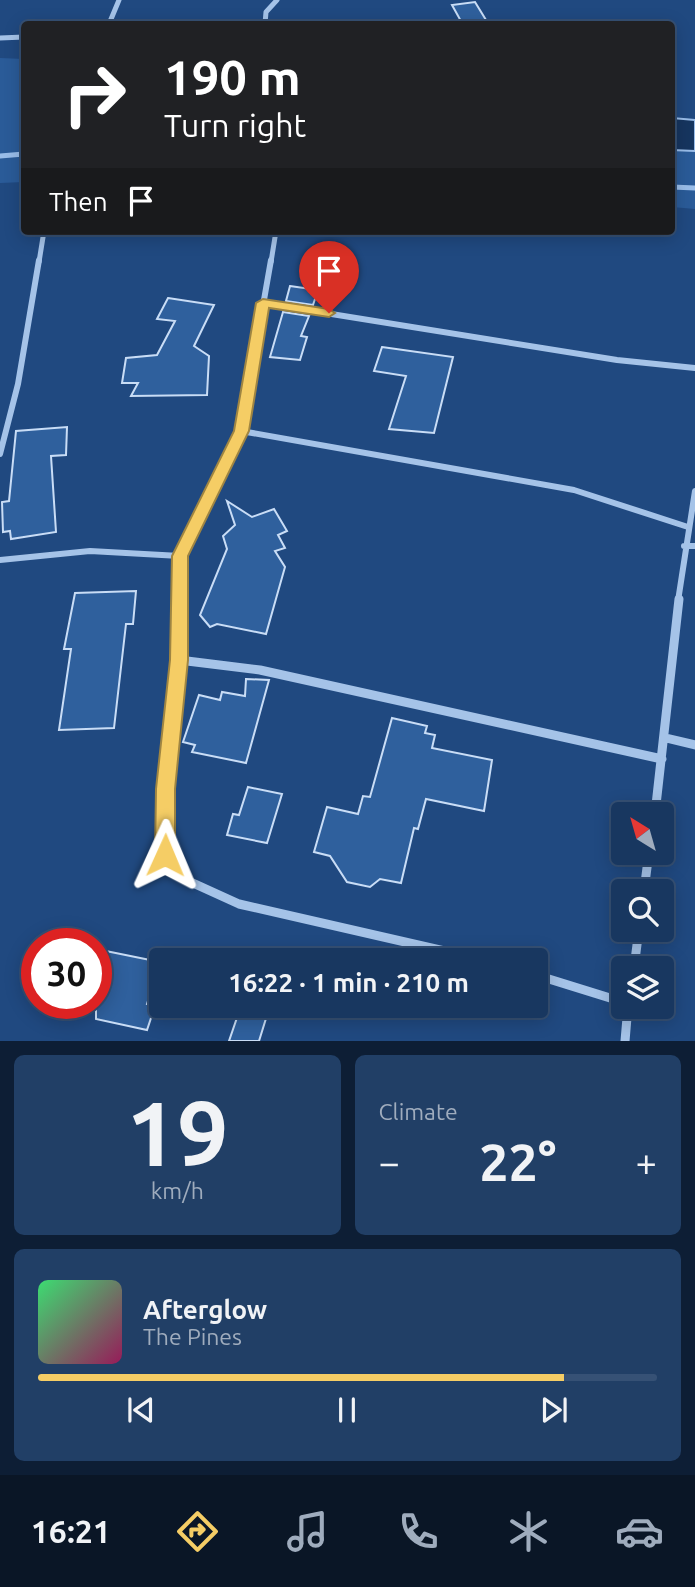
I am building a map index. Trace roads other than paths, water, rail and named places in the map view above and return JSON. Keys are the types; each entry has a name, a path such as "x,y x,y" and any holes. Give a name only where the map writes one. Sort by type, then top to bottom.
{"street":[{"path":"110,21 119,0"},
{"path":"265,21 266,12 277,0"},
{"path":"0,38 21,37"},
{"path":"0,454 18,384 43,235"},
{"path":"276,235 276,247 263,303 241,431 180,556 179,660 166,789 165,855 184,879 239,904 431,948"},
{"path":"263,303 617,360 695,368"},
{"path":"241,431 574,490 688,527"},
{"path":"657,802 666,738 684,545 695,491"},
{"path":"684,545 695,547"},
{"path":"0,560 71,549 131,549 180,556"},
{"path":"179,660 260,670 662,759"},
{"path":"666,738 695,745"},
{"path":"548,979 611,998"},
{"path":"625,1041 627,1019"}],"waterway":[{"path":"0,156 21,154"},
{"path":"675,187 695,188"}]}
